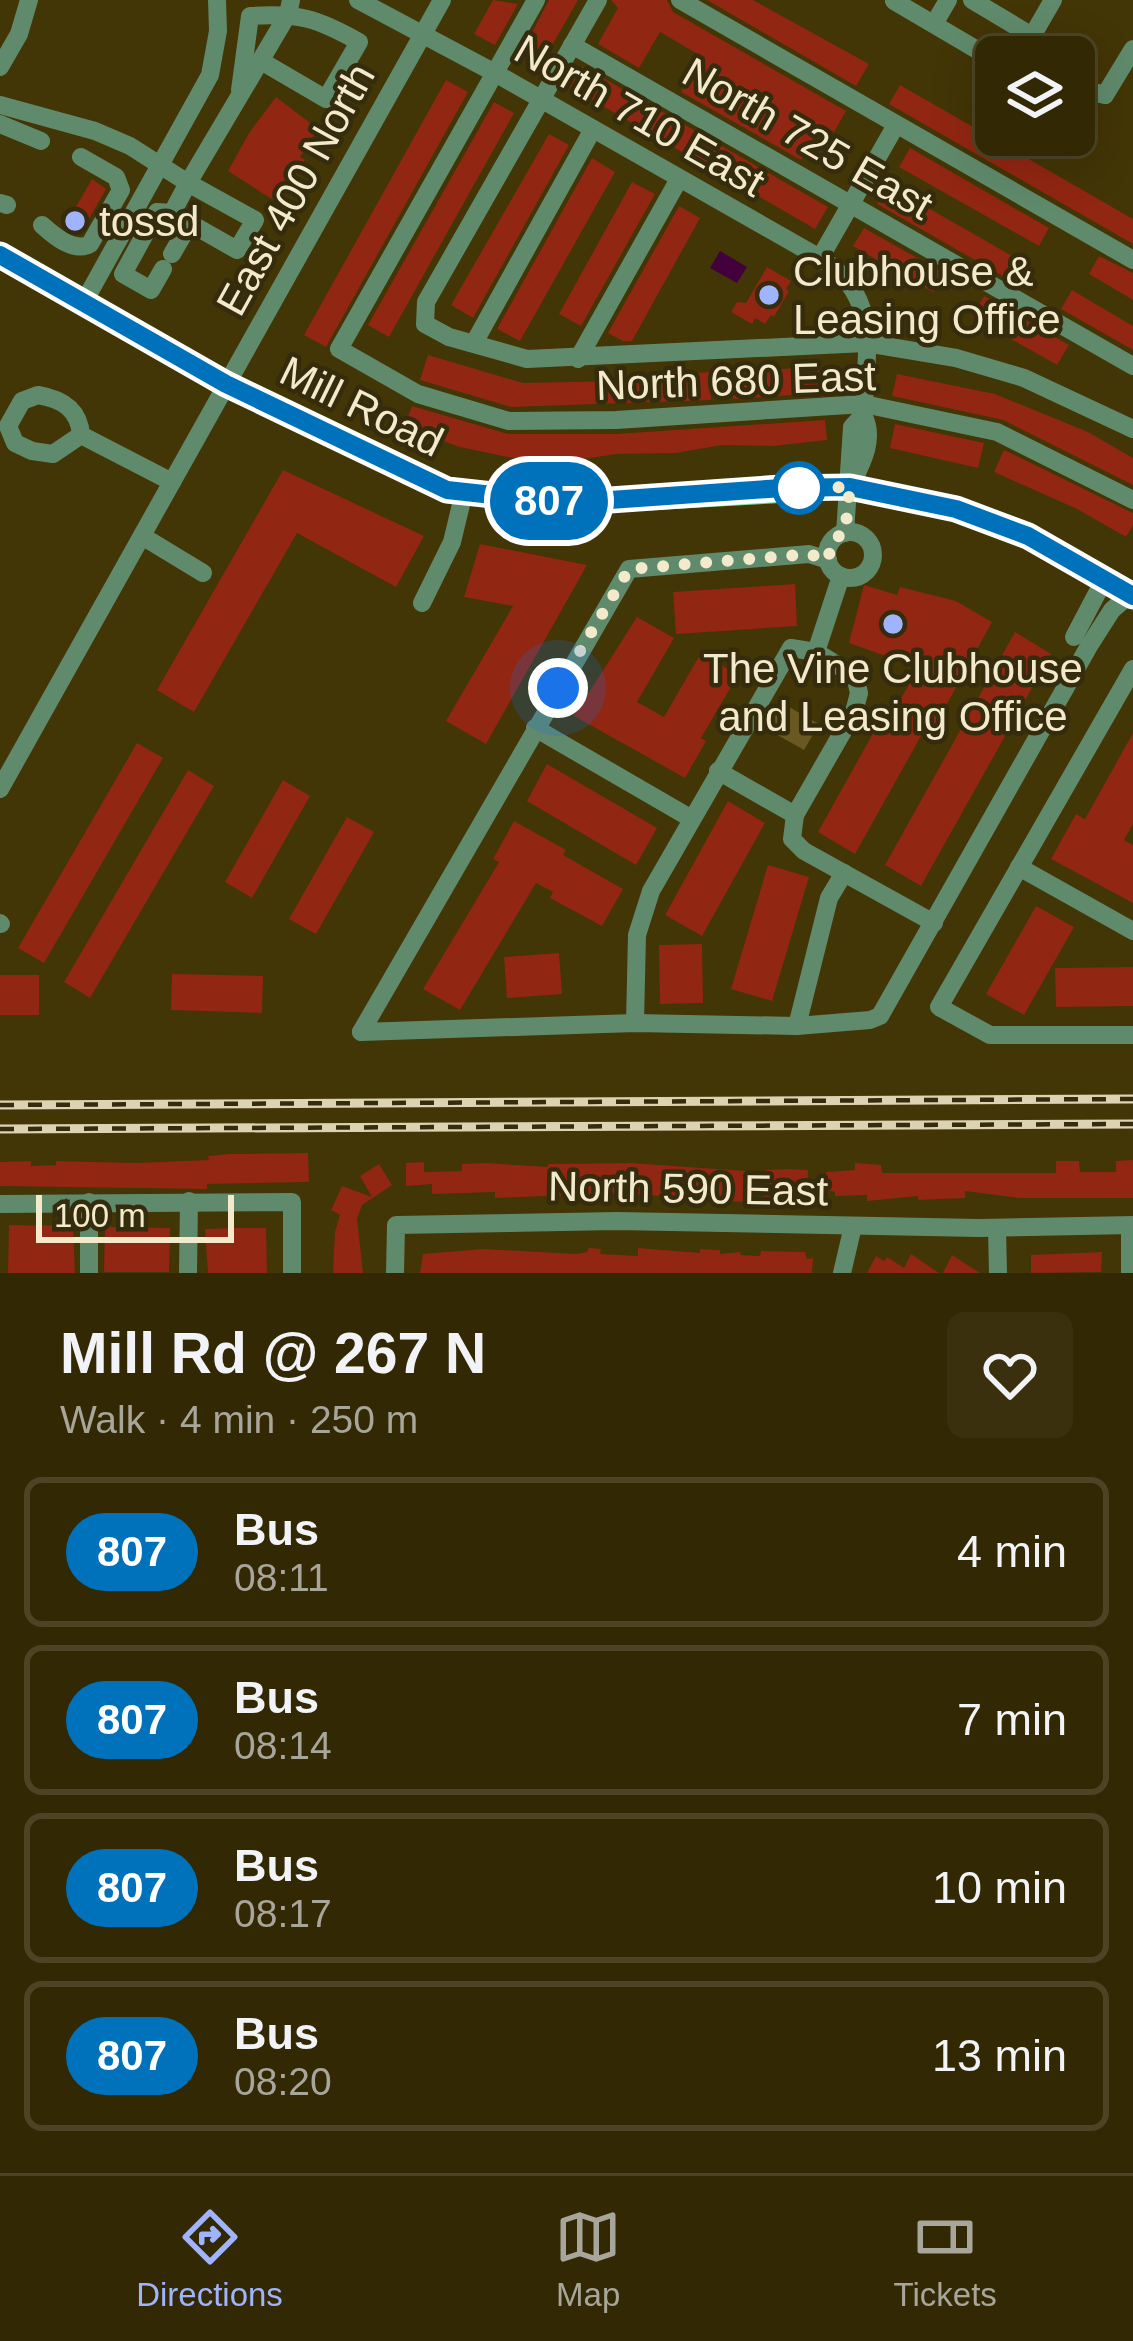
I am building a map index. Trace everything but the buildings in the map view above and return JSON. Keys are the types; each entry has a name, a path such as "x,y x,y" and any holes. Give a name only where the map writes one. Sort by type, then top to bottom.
{"main road":[{"name":"Mill Road","path":"0,255 226,384 447,490 567,503 850,487 956,509 1028,536 1132,595"}],"street":[{"path":"3,56 29,0"},
{"path":"83,302 210,75 218,31 217,0"},
{"name":"North 710 East","path":"358,0 820,258 857,290 867,315 864,409 869,425 864,459 850,487 845,533"},
{"name":"East 400 North","path":"0,789 442,0"},
{"path":"495,73 536,0"},
{"path":"598,0 426,302 425,324 449,337 527,359 866,343 956,358 1024,378 1133,429"},
{"path":"680,0 1133,260"},
{"path":"934,24 948,0"},
{"path":"972,0 1032,36 1053,0"},
{"path":"894,1 975,48"},
{"path":"172,213 290,7"},
{"path":"238,101 250,16 290,7 359,42 326,99 261,61"},
{"name":"North 725 East","path":"572,45 1133,366"},
{"path":"1095,92 1106,95 1130,60"},
{"name":"North 680 East","path":"495,73 339,349 418,394 509,421 864,409 997,433 1133,500"},
{"path":"0,105 95,131 130,146 255,220 237,250 190,223 172,213 157,212 123,274 151,290 190,223"},
{"path":"0,124 41,141"},
{"path":"820,258 896,125"},
{"path":"474,343 593,129"},
{"path":"42,225 83,248 90,244 121,190 116,177 81,157"},
{"path":"578,359 679,178"},
{"path":"81,435 172,482"},
{"path":"422,603 452,542 464,492"},
{"path":"816,652 834,568 832,540 845,533 860,535 873,554 863,574 834,568 809,554 629,569 361,1032 634,1023 797,1026 870,1021 880,1016 1095,635 1112,610 1132,595"},
{"path":"142,536 203,572"},
{"path":"1074,638 1105,580"},
{"path":"634,1023 637,935 651,891 791,648 816,652 855,676 860,693 854,712 795,815 792,839 934,923"},
{"path":"1133,669 940,1007 990,1035 1133,1035"},
{"path":"535,728 692,819"},
{"path":"718,771 795,815"},
{"path":"1019,867 1133,931"},
{"path":"797,1026 829,898 844,872"},
{"path":"188,1201 188,1273"},
{"path":"89,1202 89,1273"},
{"path":"0,1204 292,1202 292,1273"},
{"name":"North 590 East","path":"395,1273 396,1225 617,1221 1131,1226"},
{"path":"842,1273 853,1226"},
{"path":"1130,1273 1131,1226"},
{"path":"988,1228 998,1273"}],"shaded area":[{"path":"720,251 747,267 737,283 710,268"},
{"path":"782,703 819,724 804,750 767,729"}],"railway":[{"path":"0,1105 1133,1099"},
{"path":"0,1129 1133,1124"}],"bus line":[{"name":"807","path":"0,255 226,384 447,490 567,503 850,487 956,509 1028,536 1133,596"}],"place":[{"name":"tossd","path":"75,221"},
{"name":"Clubhouse & Leasing Office","path":"769,295"},
{"name":"The Vine Clubhouse and Leasing Office","path":"893,624"}],"route":[{"path":"558,688 629,569 809,554 828,560 832,540 845,533 850,487 782,488 799,488"}]}
